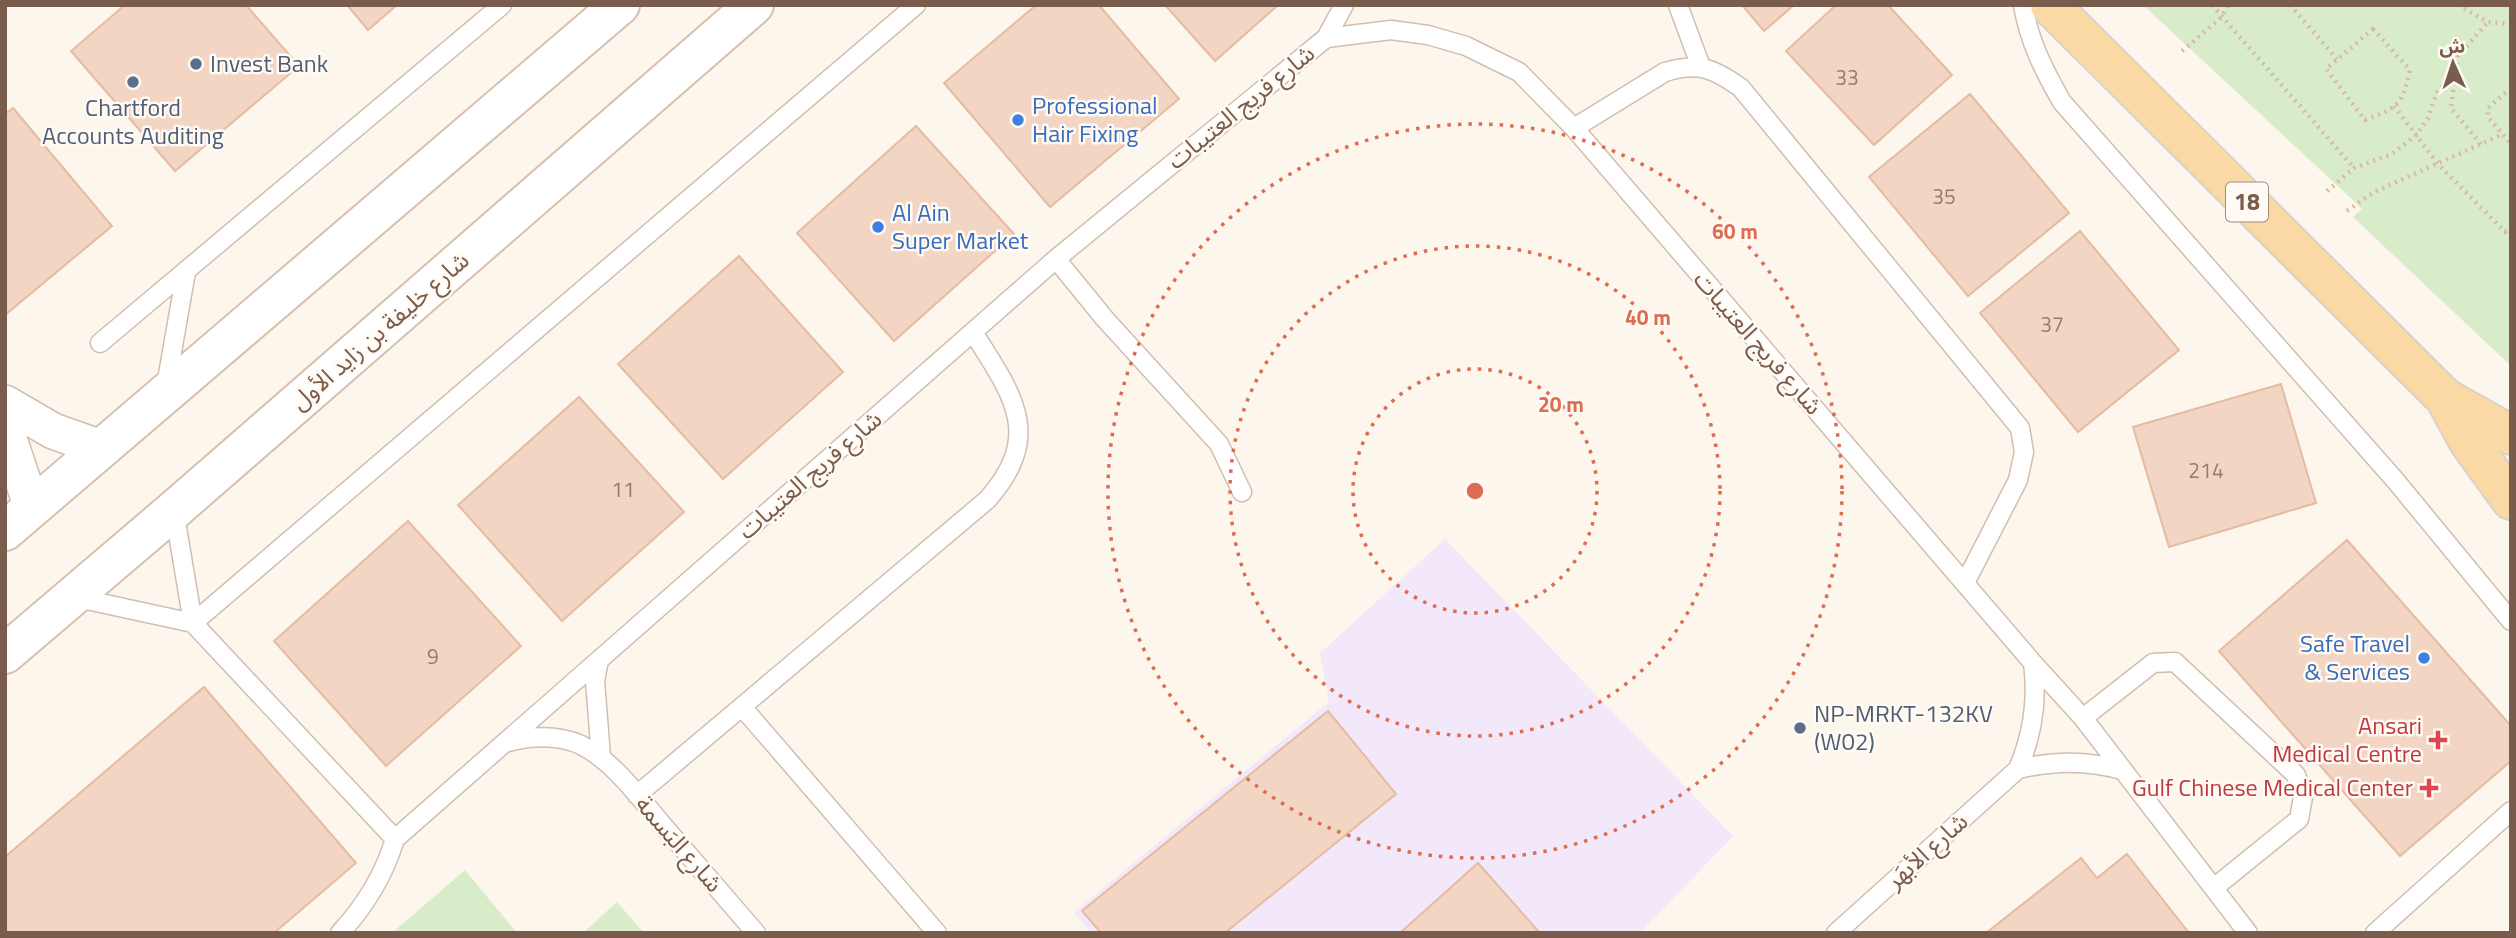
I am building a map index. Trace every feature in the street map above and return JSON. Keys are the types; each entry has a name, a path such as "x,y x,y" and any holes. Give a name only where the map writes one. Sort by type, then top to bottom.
{"main road":[{"name":"18","path":"2050,5 2445,398 2511,435"},
{"name":"18","path":"2445,398 2469,442 2511,500"}],"street":[{"path":"19,519 620,5"},
{"name":"شارع خليفة بن زايد الأول","path":"5,654 754,5"},
{"path":"5,403 53,431 102,448"},
{"path":"5,427 19,519"}],"lane":[{"path":"100,343 502,5"},
{"path":"193,623 916,5"},
{"path":"1326,38 1344,5"},
{"path":"1678,5 1701,67"},
{"path":"2023,5 2031,41 2045,73 2069,110 2395,480 2511,621"},
{"name":"شارع فريج العتيبات","path":"340,933 373,889 388,862 395,839 1056,259 1326,38 1391,30 1428,35 1466,46 1519,72 1574,128 2083,718 2248,933"},
{"path":"1574,128 1665,72 1682,67 1701,67 1719,72 1741,88 2020,428 2024,452 2018,480 1965,583"},
{"path":"1056,259 1105,319 1219,444 1242,492"},
{"path":"165,393 186,272"},
{"path":"637,796 987,500 1002,483 1012,465 1020,428 1015,403 973,332"},
{"path":"174,510 193,623 395,839"},
{"path":"72,597 193,623"},
{"path":"598,660 595,681 601,757"},
{"path":"2083,718 2153,663 2175,662 2296,775 2303,797 2299,819 2215,887"},
{"name":"شارع الأبهَر","path":"1836,933 2018,769 2030,741 2035,711 2033,663"},
{"path":"743,708 937,933"},
{"name":"شارع البَسمة","path":"504,743 529,737 554,737 579,744 601,757 756,933"},
{"path":"2018,769 2045,763 2073,762 2099,764 2122,770"},
{"path":"2375,933 2511,811"}],"path":[{"path":"2212,5 2354,168"},
{"path":"2182,51 2222,16 2228,5"},
{"path":"2290,5 2337,59"},
{"path":"2458,5 2488,22 2511,24"},
{"path":"2481,144 2451,108 2458,56 2488,22"},
{"path":"2373,29 2410,70 2404,97 2394,106 2365,120 2326,69 2337,59 2373,29"},
{"path":"2327,191 2354,168 2392,154 2416,135 2428,118 2438,89 2455,78"},
{"path":"2511,88 2488,108 2488,117 2511,144"},
{"path":"2394,106 2438,164 2511,238"},
{"path":"2347,211 2374,192 2503,134"},
{"path":"2505,232 2511,227"}],"shaded area":[{"path":"1445,539 1733,836 1640,933 1091,933 1074,912 1329,702 1320,653"}],"green space":[{"path":"2143,5 2511,5 2511,366 2353,217 2362,209 2356,203"},
{"path":"465,870 517,933 392,933"},
{"path":"617,902 644,933 583,933"}],"building":[{"path":"125,5 246,5 299,66 175,171 71,51"},
{"path":"347,5 397,5 368,30"},
{"path":"1036,5 1099,5 1179,99 1050,207 944,83"},
{"path":"1165,5 1278,5 1215,61"},
{"path":"1742,5 1794,5 1764,31"},
{"path":"1836,5 1888,5 1952,75 1874,145 1786,51"},
{"path":"1970,94 2069,213 1968,296 1869,177"},
{"path":"13,108 112,226 5,315 5,114"},
{"path":"916,126 1014,234 894,341 797,233"},
{"path":"2080,231 2179,350 2078,432 1980,313"},
{"path":"739,256 843,372 723,479 618,364"},
{"path":"2281,384 2316,503 2169,547 2133,427"},
{"path":"579,397 684,512 562,621 458,505"},
{"path":"408,521 521,646 386,766 274,641"},
{"path":"2347,540 2511,726 2511,761 2400,856 2219,651"},
{"path":"204,687 356,863 274,933 5,933 5,857"},
{"path":"1328,711 1396,794 1225,933 1101,933 1082,911"},
{"path":"2127,854 2189,933 1986,933 2081,858 2097,878"},
{"path":"1478,863 1540,933 1400,933"}],"place":[{"name":"Invest Bank","path":"196,64"},
{"name":"Chartford Accounts Auditing","path":"133,82"},
{"name":"Professional Hair Fixing","path":"1018,120"},
{"name":"Al Ain Super Market","path":"878,227"},
{"name":"Safe Travel & Services","path":"2424,658"},
{"name":"NP-MRKT-132KV (W02)","path":"1800,728"},
{"name":"Ansari Medical Centre","path":"2438,740"},
{"name":"Gulf Chinese Medical Center","path":"2429,788"}]}
